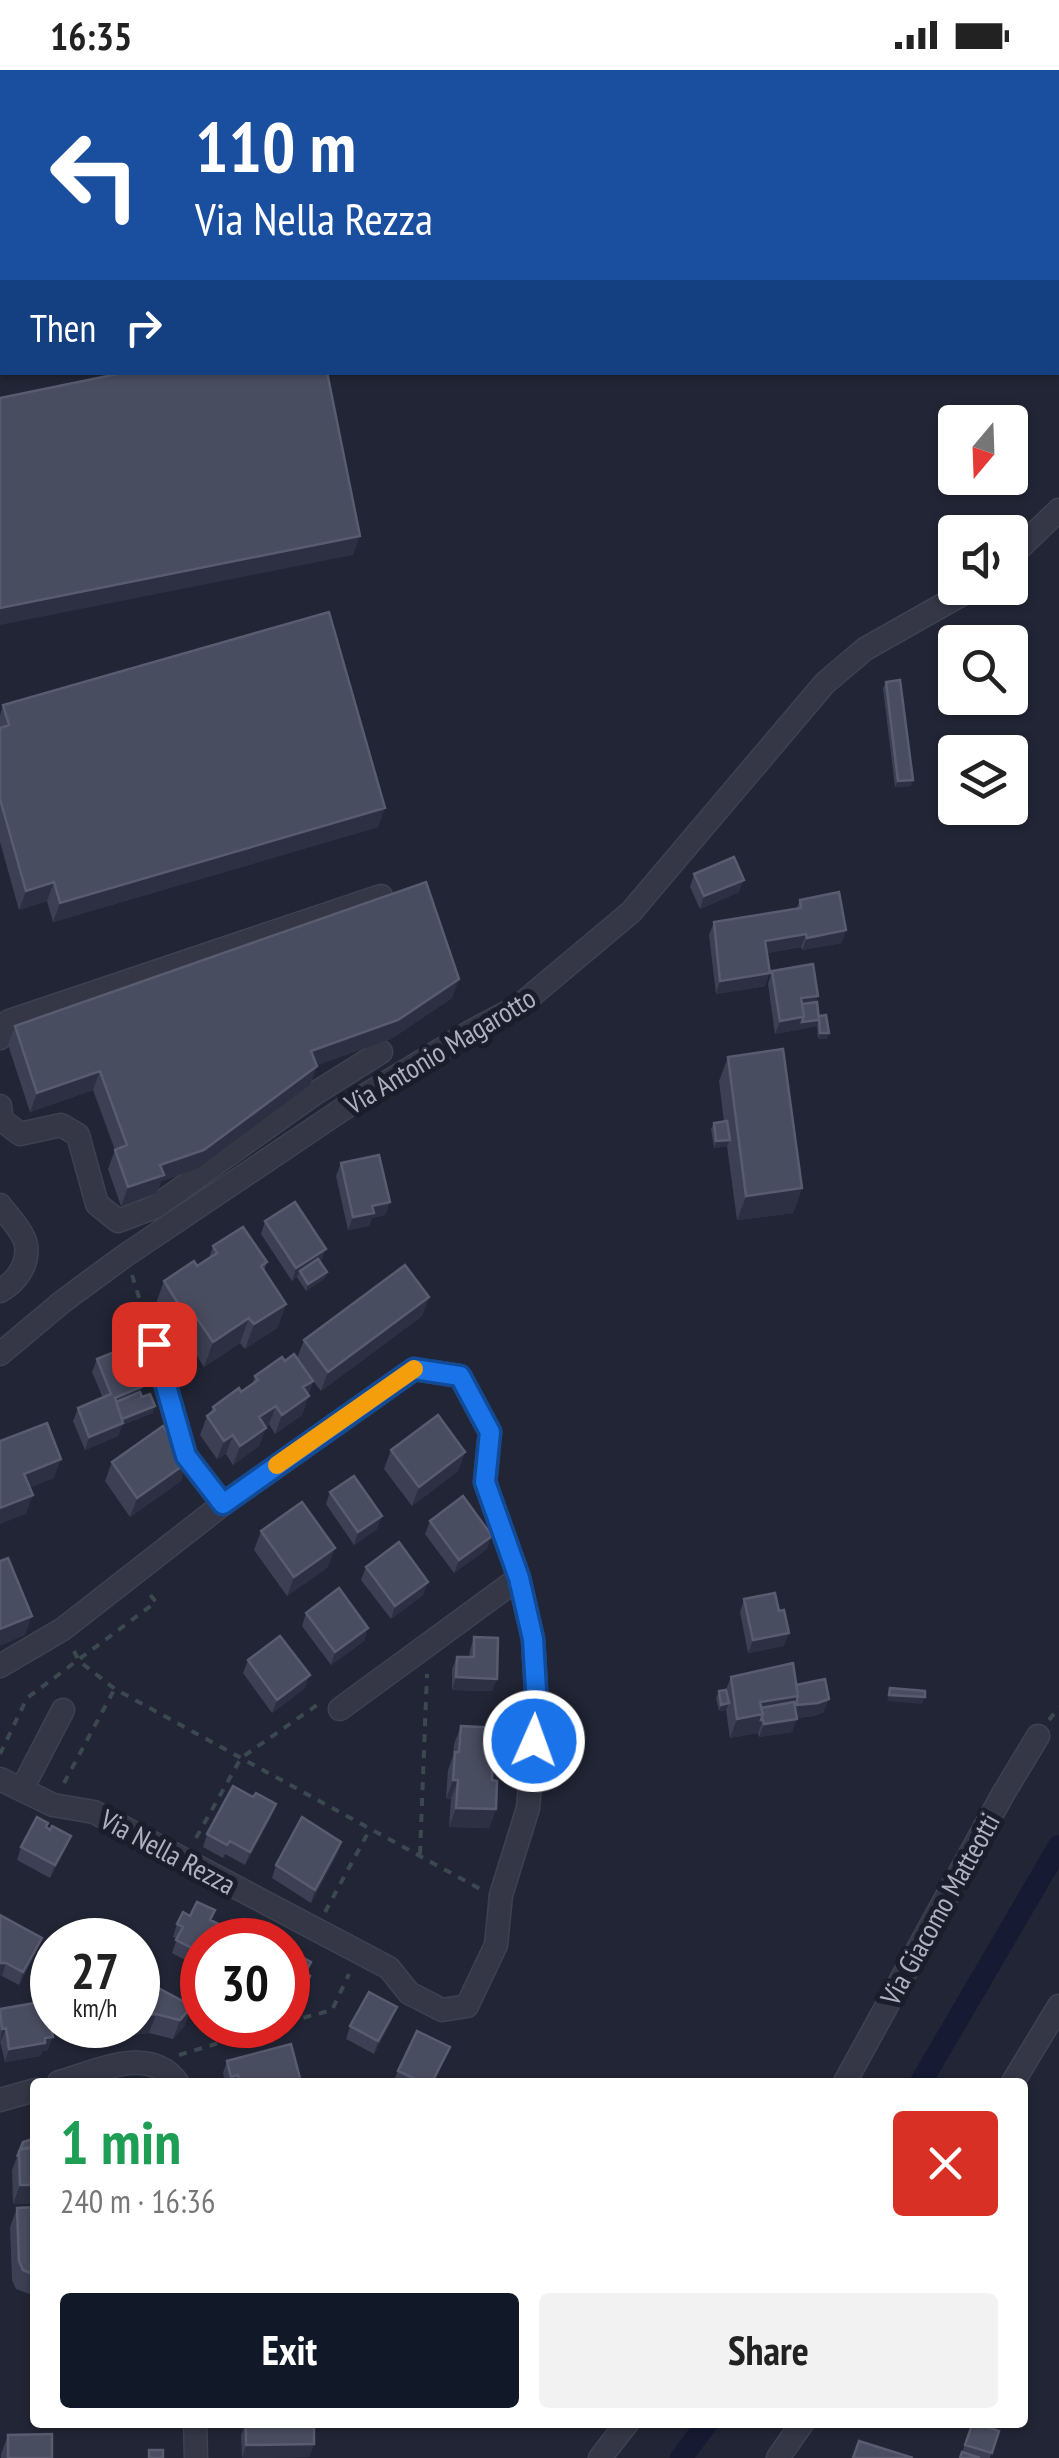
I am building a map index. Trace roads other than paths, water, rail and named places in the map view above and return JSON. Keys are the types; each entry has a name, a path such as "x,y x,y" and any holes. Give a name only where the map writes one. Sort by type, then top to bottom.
{"street":[{"path":"1028,539 1059,510"},
{"name":"Via Antonio Magarotto","path":"0,1354 123,1258 346,1107 520,1006 632,912 825,682 865,649 943,605"},
{"path":"0,1038 9,1021 381,896"},
{"path":"0,1106 2,1120 20,1134 62,1125 78,1135 97,1204 118,1221 155,1207 314,1094 381,1052"},
{"path":"0,1205 26,1242 26,1260 10,1286 0,1291"},
{"path":"154,1344 186,1456 223,1504"},
{"name":"Via Nella Rezza","path":"0,1666 62,1629 223,1504 414,1369 460,1376 490,1432 485,1482 519,1578 533,1639 537,1707 528,1808 502,1895 496,1945 467,2006 442,2010 409,1993 389,1968 94,1812 53,1805 0,1779"},
{"path":"340,1709 519,1578"},
{"path":"22,1789 63,1710"},
{"name":"Via Giacomo Matteotti","path":"847,2078 1038,1736"},
{"path":"1015,2078 1059,2006"},
{"path":"73,2078 127,2062 152,2064 171,2076"},
{"path":"0,2100 30,2091"},
{"path":"195,2428 196,2458"},
{"path":"600,2458 623,2428"},
{"path":"778,2458 798,2428"}],"waterway":[{"path":"923,2078 1059,1846"},
{"path":"681,2458 704,2428"}]}
